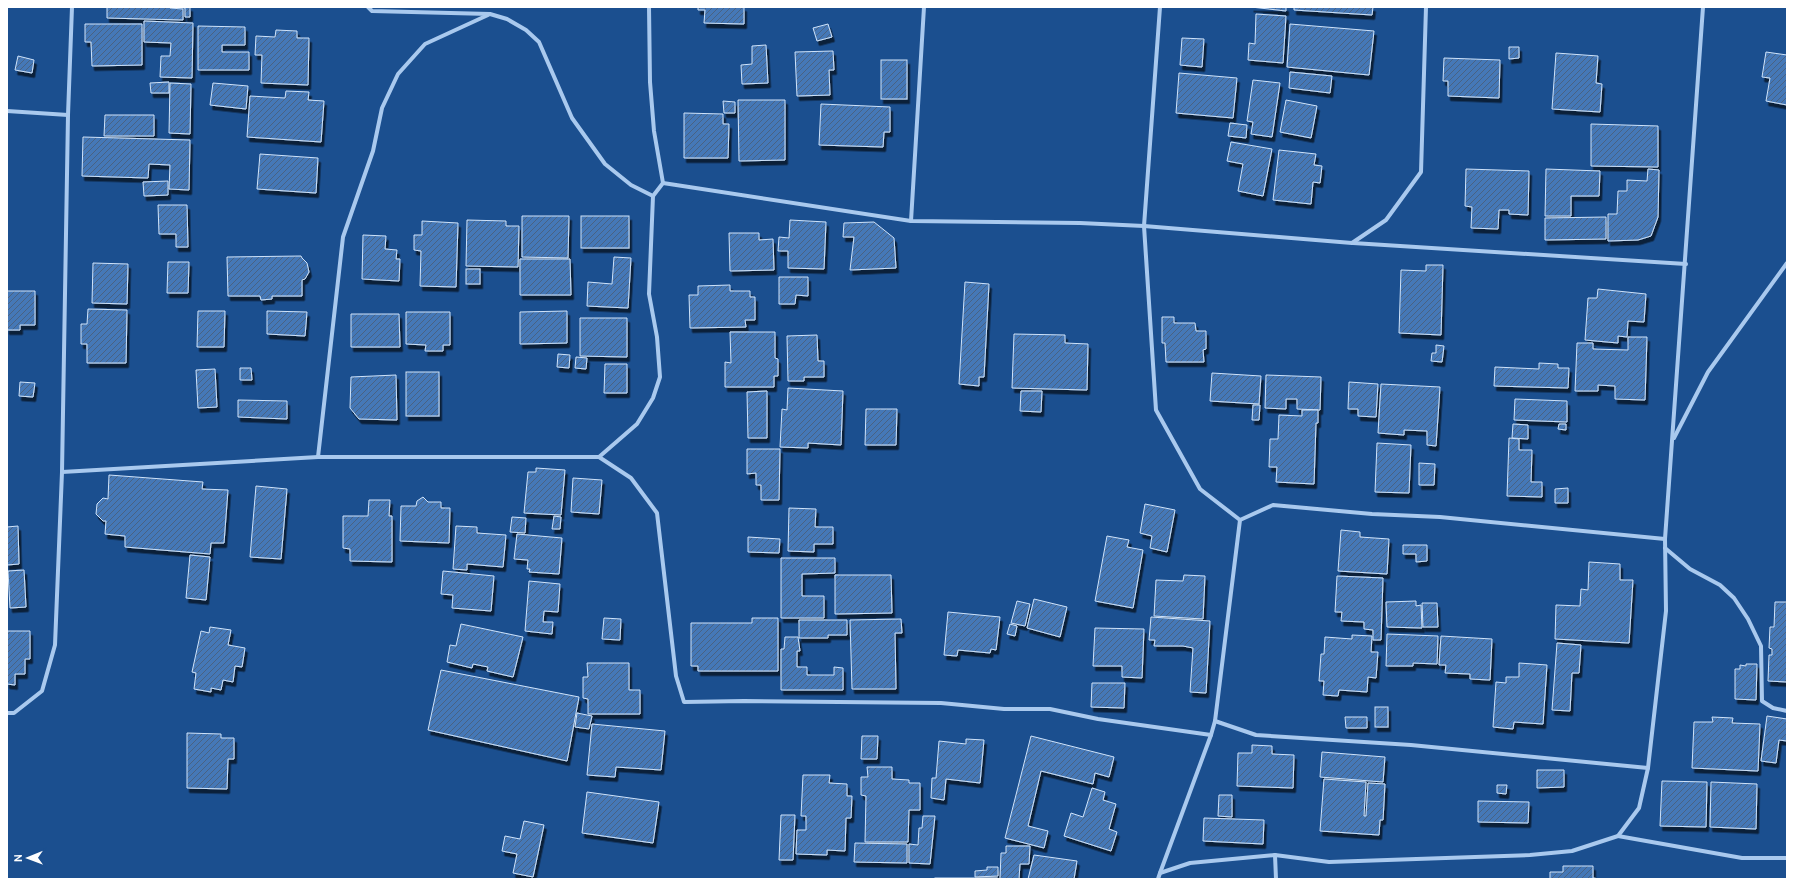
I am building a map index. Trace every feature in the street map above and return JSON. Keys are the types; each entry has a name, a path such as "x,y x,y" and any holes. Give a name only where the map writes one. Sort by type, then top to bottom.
{"street":[{"path":"7,713 14,713 42,691 55,644 62,472 68,115 72,7"},
{"path":"368,7 372,11 397,13 490,14 507,19 526,30 539,42 572,118 605,164 630,185 654,196"},
{"path":"600,457 637,424 653,398 660,377 657,337 649,294 654,196 663,183 654,131 650,82 649,7"},
{"path":"911,221 924,7"},
{"path":"1160,7 1144,226 1156,410 1200,489 1240,520"},
{"path":"1352,243 1386,220 1421,172 1426,7"},
{"path":"1618,836 1639,808 1648,768 1666,611 1665,539 1686,264 1703,7"},
{"path":"318,458 343,237 373,151 382,108 398,74 425,44 490,14"},
{"path":"7,111 68,115"},
{"path":"663,183 911,221 1080,223 1144,226 1352,243 1686,264"},
{"path":"1673,441 1708,372 1787,263"},
{"path":"62,472 318,458 600,457 631,478 657,513 676,676 684,702 744,701 941,703 1004,710 1050,709 1098,719 1211,735"},
{"path":"1240,520 1273,505 1372,514 1440,517 1665,539"},
{"path":"1158,879 1215,721 1240,520"},
{"path":"1665,548 1690,569 1720,585 1734,598 1748,619 1761,646 1762,701 1773,708 1787,711"},
{"path":"1215,721 1256,735 1411,745 1648,768"},
{"path":"1160,873 1190,862 1275,855 1329,862 1530,855 1572,851 1618,836 1742,858 1787,858"},
{"path":"1275,855 1276,879"}],"building":[{"path":"107,7 170,7 183,9 183,20 107,18"},
{"path":"172,7 190,7 190,17 185,17 185,8"},
{"path":"698,7 744,7 744,24 704,23 705,10 698,10"},
{"path":"1251,7 1286,7 1286,11"},
{"path":"1294,7 1373,7 1372,15 1294,10"},
{"path":"1256,14 1286,16 1283,63 1248,60 1249,43 1255,44"},
{"path":"144,21 193,23 192,78 160,77 161,56 170,56 171,43 144,42"},
{"path":"85,24 142,24 142,65 92,66 91,42 85,42"},
{"path":"828,24 832,37 817,41 813,28"},
{"path":"1290,24 1374,31 1369,75 1287,67"},
{"path":"198,26 245,27 245,45 222,45 222,52 249,52 249,70 198,70"},
{"path":"276,30 297,31 297,38 309,38 308,85 261,83 262,55 255,55 256,36 275,37"},
{"path":"1182,38 1204,39 1202,67 1180,65"},
{"path":"766,45 768,83 742,84 741,65 752,64 752,46"},
{"path":"1509,47 1519,47 1519,58 1509,59"},
{"path":"833,51 834,70 829,70 830,95 797,96 795,52"},
{"path":"1766,52 1787,55 1787,105 1766,101 1770,78 1762,77"},
{"path":"1556,53 1598,56 1596,83 1602,84 1600,112 1552,109"},
{"path":"18,56 34,60 32,73 15,70"},
{"path":"1444,58 1500,60 1499,98 1448,96 1448,81 1443,81"},
{"path":"881,60 907,60 907,99 881,99"},
{"path":"1290,72 1332,76 1330,93 1289,88"},
{"path":"1179,73 1237,78 1233,118 1176,113"},
{"path":"1253,80 1280,83 1272,137 1251,134 1253,122 1247,121"},
{"path":"169,82 169,93 151,93 150,83"},
{"path":"170,83 191,84 190,134 169,133"},
{"path":"213,83 248,86 246,109 210,105"},
{"path":"286,91 309,92 308,100 324,101 321,142 247,137 250,96 285,98"},
{"path":"738,100 785,100 785,160 739,161"},
{"path":"1286,100 1317,106 1311,138 1280,132"},
{"path":"723,101 735,102 735,113 724,113"},
{"path":"821,104 890,107 890,132 884,132 883,147 819,145"},
{"path":"684,113 723,114 723,124 729,124 728,158 684,158"},
{"path":"105,115 154,115 154,136 104,136"},
{"path":"1230,123 1247,125 1246,138 1228,136"},
{"path":"1591,124 1658,126 1658,167 1591,166"},
{"path":"83,137 190,140 189,190 169,189 170,165 149,164 148,178 82,176"},
{"path":"1231,142 1272,149 1263,196 1238,191 1243,164 1227,161"},
{"path":"1279,150 1316,154 1314,165 1322,166 1320,183 1313,182 1311,204 1273,200"},
{"path":"260,154 318,158 316,193 257,189"},
{"path":"1466,169 1529,171 1528,215 1509,214 1509,210 1499,210 1498,229 1471,228 1472,207 1465,206"},
{"path":"1546,169 1600,171 1599,196 1571,196 1571,216 1545,216"},
{"path":"1648,169 1659,170 1658,217 1651,236 1638,240 1608,241 1608,214 1617,214 1618,191 1627,191 1627,180 1647,181"},
{"path":"168,181 168,195 144,196 143,182"},
{"path":"158,205 187,205 188,247 176,247 176,234 159,234"},
{"path":"522,216 569,216 568,258 522,257"},
{"path":"581,216 629,216 629,248 581,248"},
{"path":"1606,217 1606,239 1545,240 1545,218"},
{"path":"467,220 506,221 506,226 519,226 518,267 466,266"},
{"path":"790,220 826,222 824,269 788,268 788,251 778,251 779,237 789,238"},
{"path":"422,221 458,223 456,287 420,286 421,251 414,250 414,235 422,235"},
{"path":"874,222 894,238 896,268 850,270 854,237 843,237 844,223"},
{"path":"729,233 759,233 759,240 773,239 774,270 730,271"},
{"path":"363,235 386,236 385,249 397,250 396,259 400,259 399,281 362,279"},
{"path":"301,256 307,263 309,272 305,279 302,280 302,296 272,296 272,299 261,300 260,296 228,296 227,257"},
{"path":"614,257 631,258 628,308 587,306 588,282 612,284"},
{"path":"520,259 570,259 571,295 520,295"},
{"path":"168,262 189,262 188,293 167,293"},
{"path":"93,263 128,264 127,304 92,303"},
{"path":"1426,265 1443,265 1441,335 1399,333 1401,270 1426,271"},
{"path":"466,269 480,269 480,284 466,284"},
{"path":"779,277 808,277 808,296 796,295 795,304 779,304"},
{"path":"965,282 989,284 984,377 979,377 979,386 959,384"},
{"path":"730,285 730,291 750,291 750,297 755,297 755,320 745,320 746,327 690,328 689,295 698,295 698,286"},
{"path":"1598,289 1646,294 1644,322 1628,321 1627,337 1618,336 1618,343 1585,340 1588,298 1597,298"},
{"path":"7,291 35,291 35,325 20,325 20,330 7,330"},
{"path":"88,309 127,310 126,363 87,363 87,344 81,344 81,324 87,324"},
{"path":"198,311 225,311 224,347 197,347"},
{"path":"267,311 307,312 305,336 267,334"},
{"path":"567,311 567,343 520,344 520,312"},
{"path":"406,312 450,312 450,345 443,345 443,351 425,351 426,345 406,344"},
{"path":"351,314 399,314 400,347 351,347"},
{"path":"1162,317 1174,317 1174,323 1195,323 1196,331 1206,331 1206,349 1203,350 1204,362 1166,362 1165,343 1162,343"},
{"path":"580,318 627,318 627,357 580,356"},
{"path":"730,332 775,332 775,358 778,359 778,376 774,376 774,387 725,387 725,362 731,363"},
{"path":"1014,334 1065,335 1065,343 1088,344 1087,390 1012,388"},
{"path":"817,335 818,361 824,361 824,377 804,377 804,381 788,381 787,336"},
{"path":"1628,337 1647,337 1645,400 1615,399 1615,386 1598,385 1598,391 1575,391 1577,343 1593,343 1593,349 1628,350"},
{"path":"1436,345 1444,346 1442,362 1431,361 1432,353 1436,353"},
{"path":"558,354 570,355 569,368 557,367"},
{"path":"576,357 587,358 586,369 575,368"},
{"path":"1539,363 1558,364 1558,368 1569,368 1568,388 1494,386 1495,367 1539,369"},
{"path":"605,364 627,364 627,393 604,393"},
{"path":"240,368 251,368 252,380 240,380"},
{"path":"215,369 217,407 198,408 196,370"},
{"path":"406,372 439,372 439,416 406,416"},
{"path":"1212,373 1261,376 1259,404 1210,401"},
{"path":"396,375 397,420 359,419 350,408 351,377"},
{"path":"1266,375 1321,377 1320,410 1297,409 1297,399 1286,399 1286,409 1265,408"},
{"path":"20,382 35,383 33,397 19,396"},
{"path":"1349,382 1378,384 1376,417 1358,416 1358,409 1348,409"},
{"path":"1381,384 1440,387 1436,446 1427,445 1427,431 1404,430 1404,435 1378,433"},
{"path":"788,388 843,391 841,445 808,443 808,448 780,447 782,409 787,410"},
{"path":"767,391 767,438 748,438 747,392"},
{"path":"1021,391 1042,391 1041,412 1020,411"},
{"path":"1515,399 1567,401 1567,422 1514,420"},
{"path":"238,400 287,401 287,419 238,417"},
{"path":"1253,405 1260,405 1259,420 1252,420"},
{"path":"866,409 897,409 896,445 865,445"},
{"path":"1302,410 1318,410 1318,423 1316,423 1314,484 1276,482 1277,467 1269,467 1270,439 1278,439 1279,415 1302,416"},
{"path":"1513,424 1528,425 1528,439 1512,438"},
{"path":"1559,424 1566,424 1566,430 1558,429"},
{"path":"1509,438 1519,439 1519,450 1532,450 1531,482 1542,482 1542,497 1507,496"},
{"path":"1377,443 1411,445 1409,493 1375,492"},
{"path":"747,449 780,449 779,500 761,500 761,485 756,485 756,473 747,474"},
{"path":"1419,463 1435,464 1434,485 1419,485"},
{"path":"536,468 565,470 561,515 524,513 528,472 536,472"},
{"path":"109,475 203,482 202,489 228,490 224,543 211,543 210,554 125,547 125,536 105,534 106,521 103,521 96,514 97,504 103,498 108,499"},
{"path":"573,478 602,480 599,514 571,512"},
{"path":"256,486 287,489 281,559 250,557"},
{"path":"1568,488 1568,503 1555,503 1555,489"},
{"path":"423,497 428,502 441,502 441,508 450,508 449,543 400,541 401,506 416,506 417,501"},
{"path":"369,500 390,500 389,516 392,516 392,562 350,561 350,549 343,548 343,516 368,516"},
{"path":"1145,504 1175,510 1167,552 1150,548 1152,536 1140,533"},
{"path":"789,508 816,509 815,527 833,527 833,544 814,544 814,552 788,551"},
{"path":"554,516 561,517 560,529 552,529"},
{"path":"512,517 526,518 525,533 510,532"},
{"path":"18,526 19,564 7,565 7,527"},
{"path":"456,526 477,527 477,533 506,535 503,567 467,564 467,570 453,569"},
{"path":"1341,530 1360,532 1360,537 1389,539 1387,574 1338,571"},
{"path":"517,534 562,538 559,574 529,572 530,569 527,569 528,560 514,559"},
{"path":"1107,536 1129,540 1127,547 1143,550 1133,608 1095,601"},
{"path":"748,537 780,539 779,553 748,552"},
{"path":"1403,545 1427,545 1427,561 1416,562 1416,554 1403,554"},
{"path":"190,555 210,557 206,600 186,598"},
{"path":"781,558 835,558 835,573 802,574 802,596 824,596 824,618 781,618"},
{"path":"1589,562 1620,564 1620,580 1633,580 1629,643 1555,639 1556,605 1580,606 1581,589 1588,590"},
{"path":"24,570 26,607 10,608 8,571"},
{"path":"443,571 494,576 491,611 452,608 453,595 441,594"},
{"path":"835,575 891,575 892,613 835,614"},
{"path":"1184,575 1205,576 1203,619 1154,616 1156,580 1183,581"},
{"path":"1337,576 1383,578 1381,640 1373,640 1373,630 1364,629 1364,622 1341,621 1342,612 1335,612"},
{"path":"529,581 560,584 558,612 544,611 543,622 553,622 552,634 525,631"},
{"path":"1034,599 1067,607 1060,637 1027,628"},
{"path":"1017,601 1030,604 1025,626 1011,623"},
{"path":"1416,601 1416,606 1421,605 1422,628 1387,627 1386,602"},
{"path":"1775,602 1787,602 1787,682 1768,681 1769,655 1772,655 1772,649 1769,648 1770,627 1774,627"},
{"path":"1422,603 1437,603 1438,627 1423,627"},
{"path":"948,612 1000,617 996,650 991,649 990,653 958,650 957,656 944,655"},
{"path":"1151,617 1210,621 1206,693 1190,692 1193,648 1183,646 1154,646 1155,640 1149,640"},
{"path":"604,618 621,619 620,640 602,639"},
{"path":"752,618 778,618 778,671 698,671 698,666 691,666 691,623 752,623"},
{"path":"901,619 902,633 895,633 896,689 852,689 850,620"},
{"path":"799,620 847,620 847,635 828,635 828,638 799,638"},
{"path":"461,624 523,637 513,677 487,671 488,667 473,664 472,668 447,662 450,645 456,646"},
{"path":"1010,624 1017,626 1015,636 1007,634"},
{"path":"210,627 231,630 228,645 245,648 242,667 235,666 233,682 223,680 221,690 211,688 211,692 194,689 196,673 192,672 201,631 209,633"},
{"path":"1095,628 1144,629 1142,678 1122,677 1122,666 1093,666"},
{"path":"7,631 30,631 30,659 25,659 25,674 15,674 15,685 7,684"},
{"path":"1387,634 1438,636 1437,664 1413,663 1413,666 1386,666"},
{"path":"1352,635 1372,636 1371,652 1378,652 1376,678 1368,677 1367,692 1339,690 1338,696 1323,695 1324,681 1319,681 1321,654 1324,654 1325,637 1352,639"},
{"path":"1441,636 1492,639 1490,680 1470,679 1470,674 1445,673 1446,665 1439,665"},
{"path":"785,637 798,637 800,651 797,651 797,667 807,667 807,675 834,675 834,667 843,668 843,690 781,690 781,649 784,649"},
{"path":"1557,643 1581,645 1579,673 1572,673 1570,711 1552,710"},
{"path":"587,663 629,663 629,690 640,690 640,714 588,714 588,699 583,698 583,677 588,677"},
{"path":"1519,663 1547,665 1543,724 1514,722 1513,729 1493,727 1496,682 1506,683 1506,677 1519,677"},
{"path":"1746,664 1757,664 1756,700 1735,699 1735,669 1740,669 1740,665 1746,666"},
{"path":"441,670 579,697 567,761 428,730"},
{"path":"1092,683 1125,683 1124,708 1091,707"},
{"path":"1375,707 1388,707 1388,727 1375,727"},
{"path":"577,713 592,716 589,729 575,727"},
{"path":"1767,716 1787,719 1787,741 1779,740 1776,763 1761,761"},
{"path":"1345,717 1367,717 1367,728 1346,728"},
{"path":"1712,717 1733,718 1732,723 1760,724 1758,771 1692,768 1694,722 1713,722"},
{"path":"592,724 665,731 661,770 616,767 615,777 587,775"},
{"path":"187,733 221,734 221,738 234,738 234,759 228,759 227,789 187,788"},
{"path":"862,736 878,736 877,759 861,759"},
{"path":"1031,736 1114,757 1109,777 1095,773 1093,784 1041,771 1028,826 1048,831 1044,848 1005,838"},
{"path":"966,739 984,740 980,783 946,779 944,800 931,798 932,778 936,778 939,741 966,744"},
{"path":"1252,745 1272,746 1272,754 1294,755 1293,788 1237,786 1238,753 1252,753"},
{"path":"1322,752 1385,757 1383,782 1320,777"},
{"path":"867,767 892,767 892,779 909,780 909,783 920,783 920,810 909,810 908,842 865,842 866,796 861,795 861,777 868,777"},
{"path":"1537,770 1564,770 1564,787 1537,788"},
{"path":"803,775 830,775 829,783 847,784 847,796 852,796 851,818 846,818 845,851 827,850 827,855 796,854 797,830 806,830 806,816 801,816"},
{"path":"1324,779 1366,782 1364,816 1366,816 1368,783 1385,784 1383,820 1380,820 1379,835 1320,831"},
{"path":"1662,781 1707,782 1706,827 1660,826"},
{"path":"1711,782 1757,784 1756,829 1710,827"},
{"path":"1497,785 1507,785 1506,794 1497,793"},
{"path":"1092,788 1105,792 1103,800 1116,804 1109,829 1117,832 1111,851 1064,836 1071,813 1083,817"},
{"path":"587,792 659,802 653,843 582,833"},
{"path":"1219,795 1232,795 1232,817 1218,816"},
{"path":"1478,801 1529,802 1528,823 1478,822"},
{"path":"781,815 795,815 793,860 779,860"},
{"path":"923,816 935,816 930,864 909,863 909,844 918,845 919,828 922,828"},
{"path":"1204,818 1264,820 1263,844 1203,841"},
{"path":"524,821 544,825 533,877 513,873 517,854 502,851 505,836 520,839"},
{"path":"855,843 907,844 907,863 854,862"},
{"path":"1006,846 1030,846 1029,864 1020,864 1019,879 1000,879 1001,853 1006,853"},
{"path":"1034,855 1077,861 1074,879 1028,879"},
{"path":"1563,866 1593,866 1593,878 1599,879 1550,879 1550,872 1563,872"},
{"path":"987,867 998,867 998,876 975,877 975,871 987,870"},
{"path":"997,878 997,879 935,879"}]}
